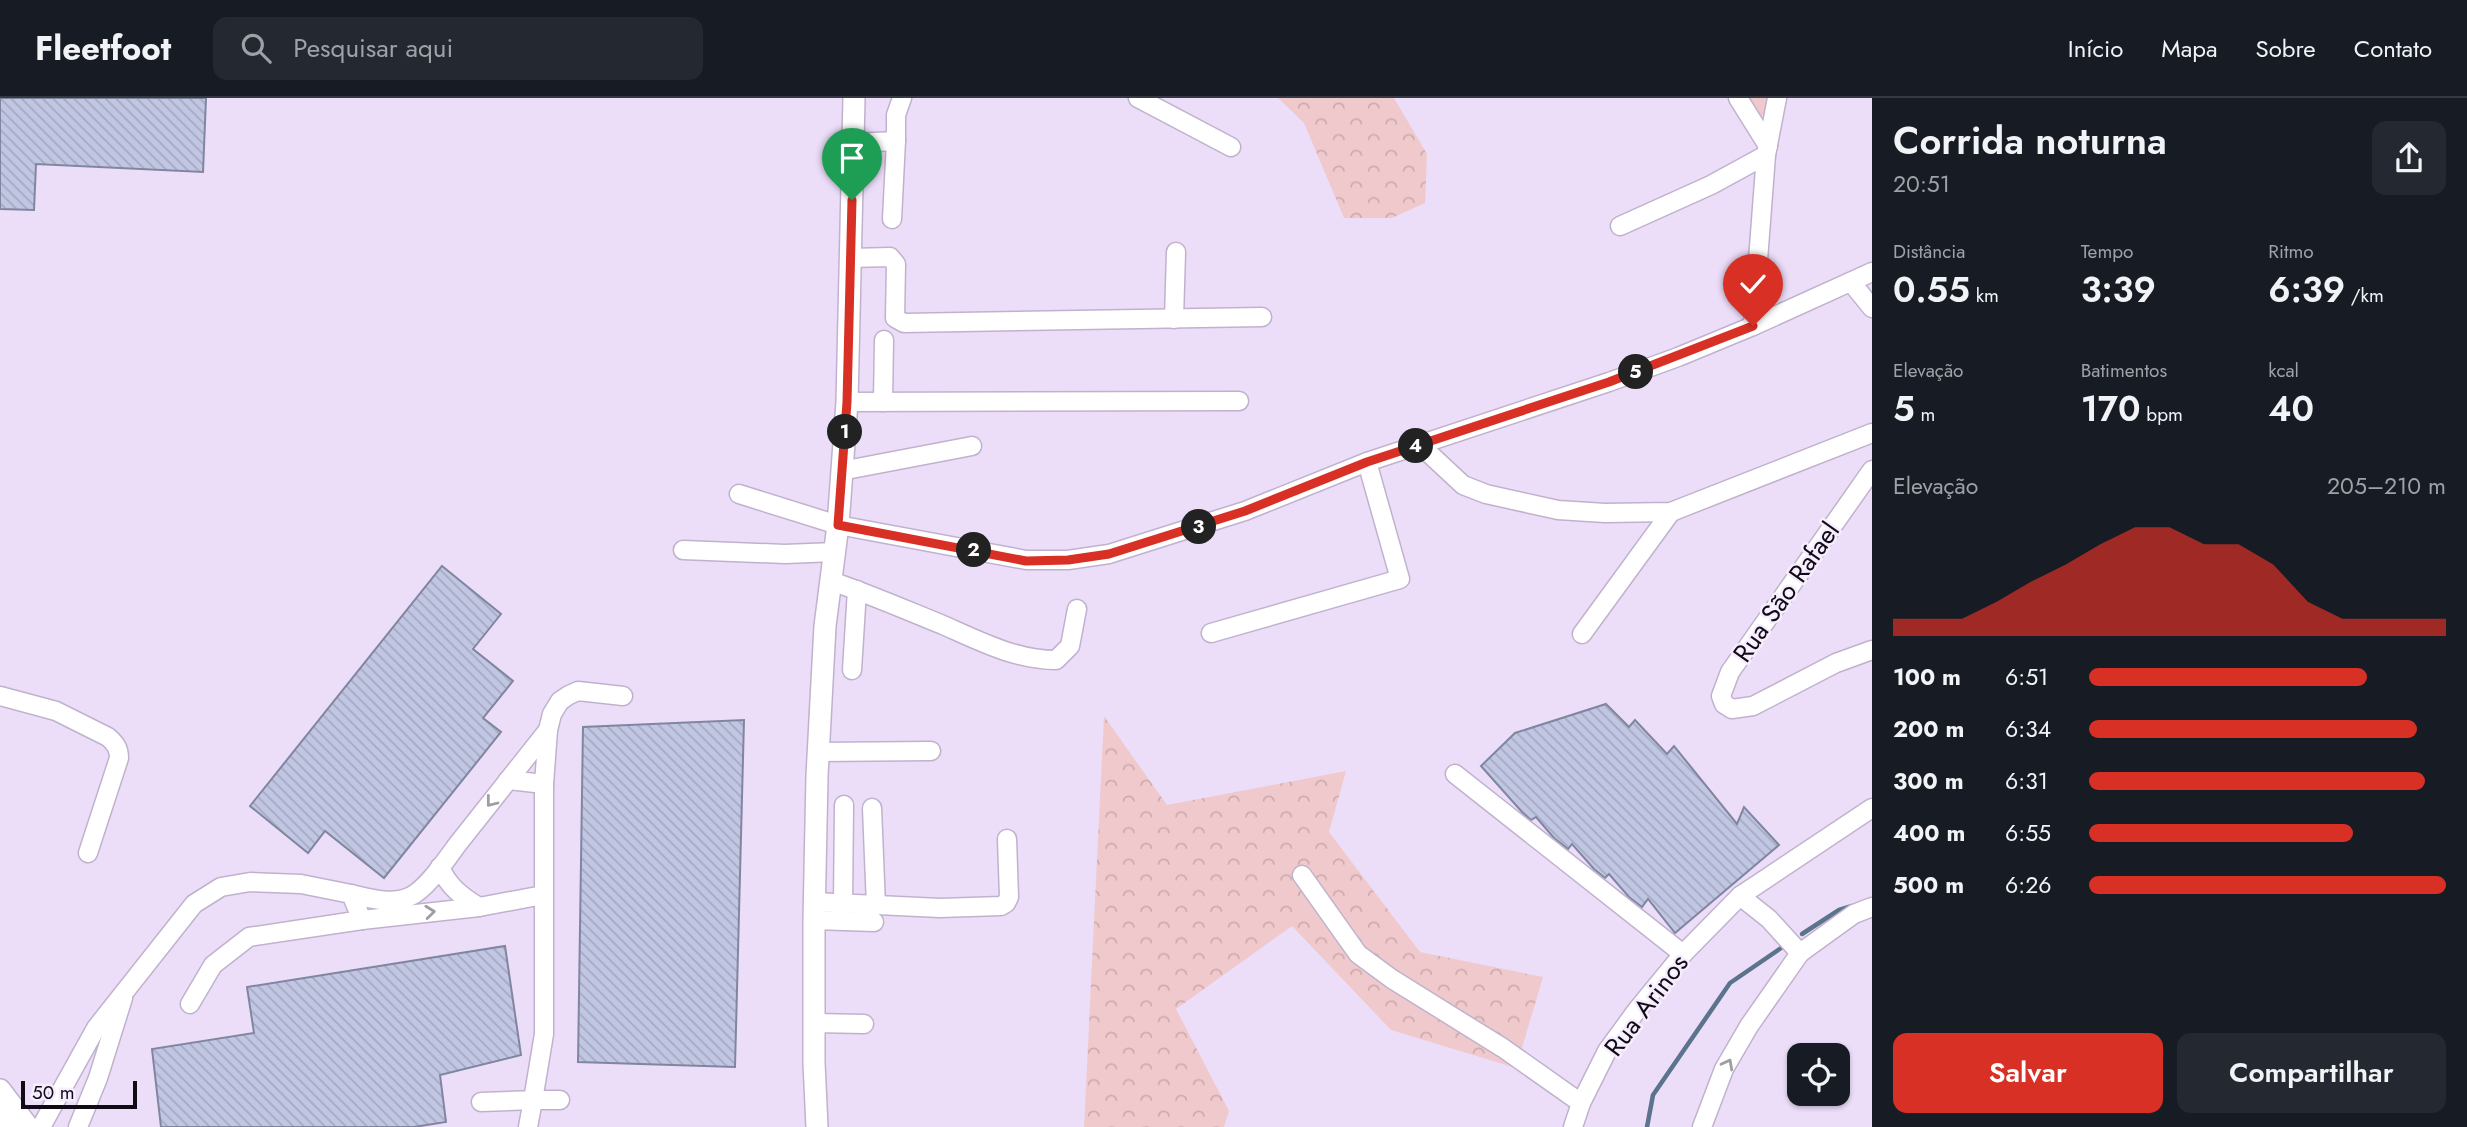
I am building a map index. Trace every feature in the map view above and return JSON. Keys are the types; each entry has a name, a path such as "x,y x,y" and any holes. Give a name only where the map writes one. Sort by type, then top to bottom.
{"main road":[{"path":"817,1127 814,911 818,752 825,626 838,525 847,402 854,98"},
{"path":"0,1090 28,1127"},
{"path":"0,1118 7,1127"}],"street":[{"path":"892,219 895,115 902,98"},
{"path":"1138,98 1231,147"},
{"path":"1738,98 1767,151"},
{"path":"1753,326 1767,151 1777,98"},
{"path":"854,143 895,141"},
{"path":"1620,226 1711,185 1767,151"},
{"path":"1174,319 1176,252"},
{"path":"851,258 890,257 895,262 895,318 901,323 1262,317"},
{"path":"739,494 838,525 1026,561 1068,560 1109,554 1245,511 1367,462 1609,382 1753,326 1872,272"},
{"path":"1851,282 1872,308"},
{"path":"883,402 884,340"},
{"path":"847,402 1240,401"},
{"path":"1419,444 1463,485 1496,497 1558,510 1605,513 1671,512 1872,433"},
{"path":"841,471 972,446"},
{"path":"1211,633 1400,579 1367,462"},
{"name":"Rua São Rafael","path":"1872,470 1730,672 1721,696 1724,704 1732,709 1753,706 1836,663 1872,650"},
{"path":"1582,634 1671,512"},
{"path":"683,550 785,554 835,552"},
{"path":"831,581 999,650 1036,660 1056,660 1070,646 1077,609"},
{"path":"852,670 857,590"},
{"path":"528,1127 544,1034 544,784 548,730 552,714 560,701 569,695 578,691 623,696"},
{"path":"0,696 56,711 114,742 119,758 88,853"},
{"path":"41,1127 96,1028 194,904 221,887 250,882 300,884 375,900 396,901 410,897 440,867 548,730"},
{"path":"818,752 931,751"},
{"path":"1455,775 1683,954"},
{"path":"508,780 544,784"},
{"path":"843,904 844,805"},
{"path":"872,808 875,914"},
{"name":"Rua Arinos","path":"1573,1127 1581,1103 1608,1052 1637,1010 1683,954 1740,896 1872,808"},
{"path":"814,911 875,914 1004,905 1009,897 1007,839"},
{"path":"440,867 454,890 479,907"},
{"path":"1302,875 1358,954 1392,979 1503,1048 1581,1103"},
{"path":"351,894 362,920"},
{"path":"190,1004 213,965 249,937 362,920 479,907 543,895"},
{"path":"1740,896 1769,919 1800,953"},
{"path":"814,911 843,904 875,914"},
{"path":"1702,1127 1724,1069 1749,1026 1800,953 1854,914 1872,907"},
{"path":"51,1109 66,1115 78,1127 98,1078 128,986"},
{"path":"814,1023 864,1024"},
{"path":"481,1102 560,1100"}],"green space":[{"path":"1278,98 1394,98 1427,154 1425,203 1392,218 1344,218 1304,123"},
{"path":"1749,98 1766,98 1765,113 1759,119"},
{"path":"1104,716 1167,805 1346,771 1329,832 1420,952 1543,977 1516,1068 1391,1030 1292,926 1176,1009 1229,1111 1224,1127 1084,1127"}],"building":[{"path":"0,98 206,98 203,172 36,164 34,210 0,209"},
{"path":"442,566 501,614 473,649 513,681 483,718 501,732 384,878 325,831 308,853 250,806"},
{"path":"1606,704 1629,727 1635,720 1667,754 1674,746 1737,824 1744,807 1779,845 1675,933 1648,899 1642,907 1629,897 1609,874 1605,878 1594,869 1572,844 1568,849 1554,838 1536,817 1531,820 1481,766 1515,733"},
{"path":"744,720 735,1067 578,1062 583,727"},
{"path":"505,946 521,1055 440,1075 446,1122 414,1127 161,1127 152,1049 254,1033 247,987"}],"waterway":[{"path":"1802,934 1839,910 1852,906"},
{"path":"1647,1127 1653,1095 1730,983 1781,948"}],"route":[{"path":"852,200 847,402 838,525 1026,561 1068,560 1109,554 1163,539 1245,511 1367,462 1609,382 1753,326"}]}
